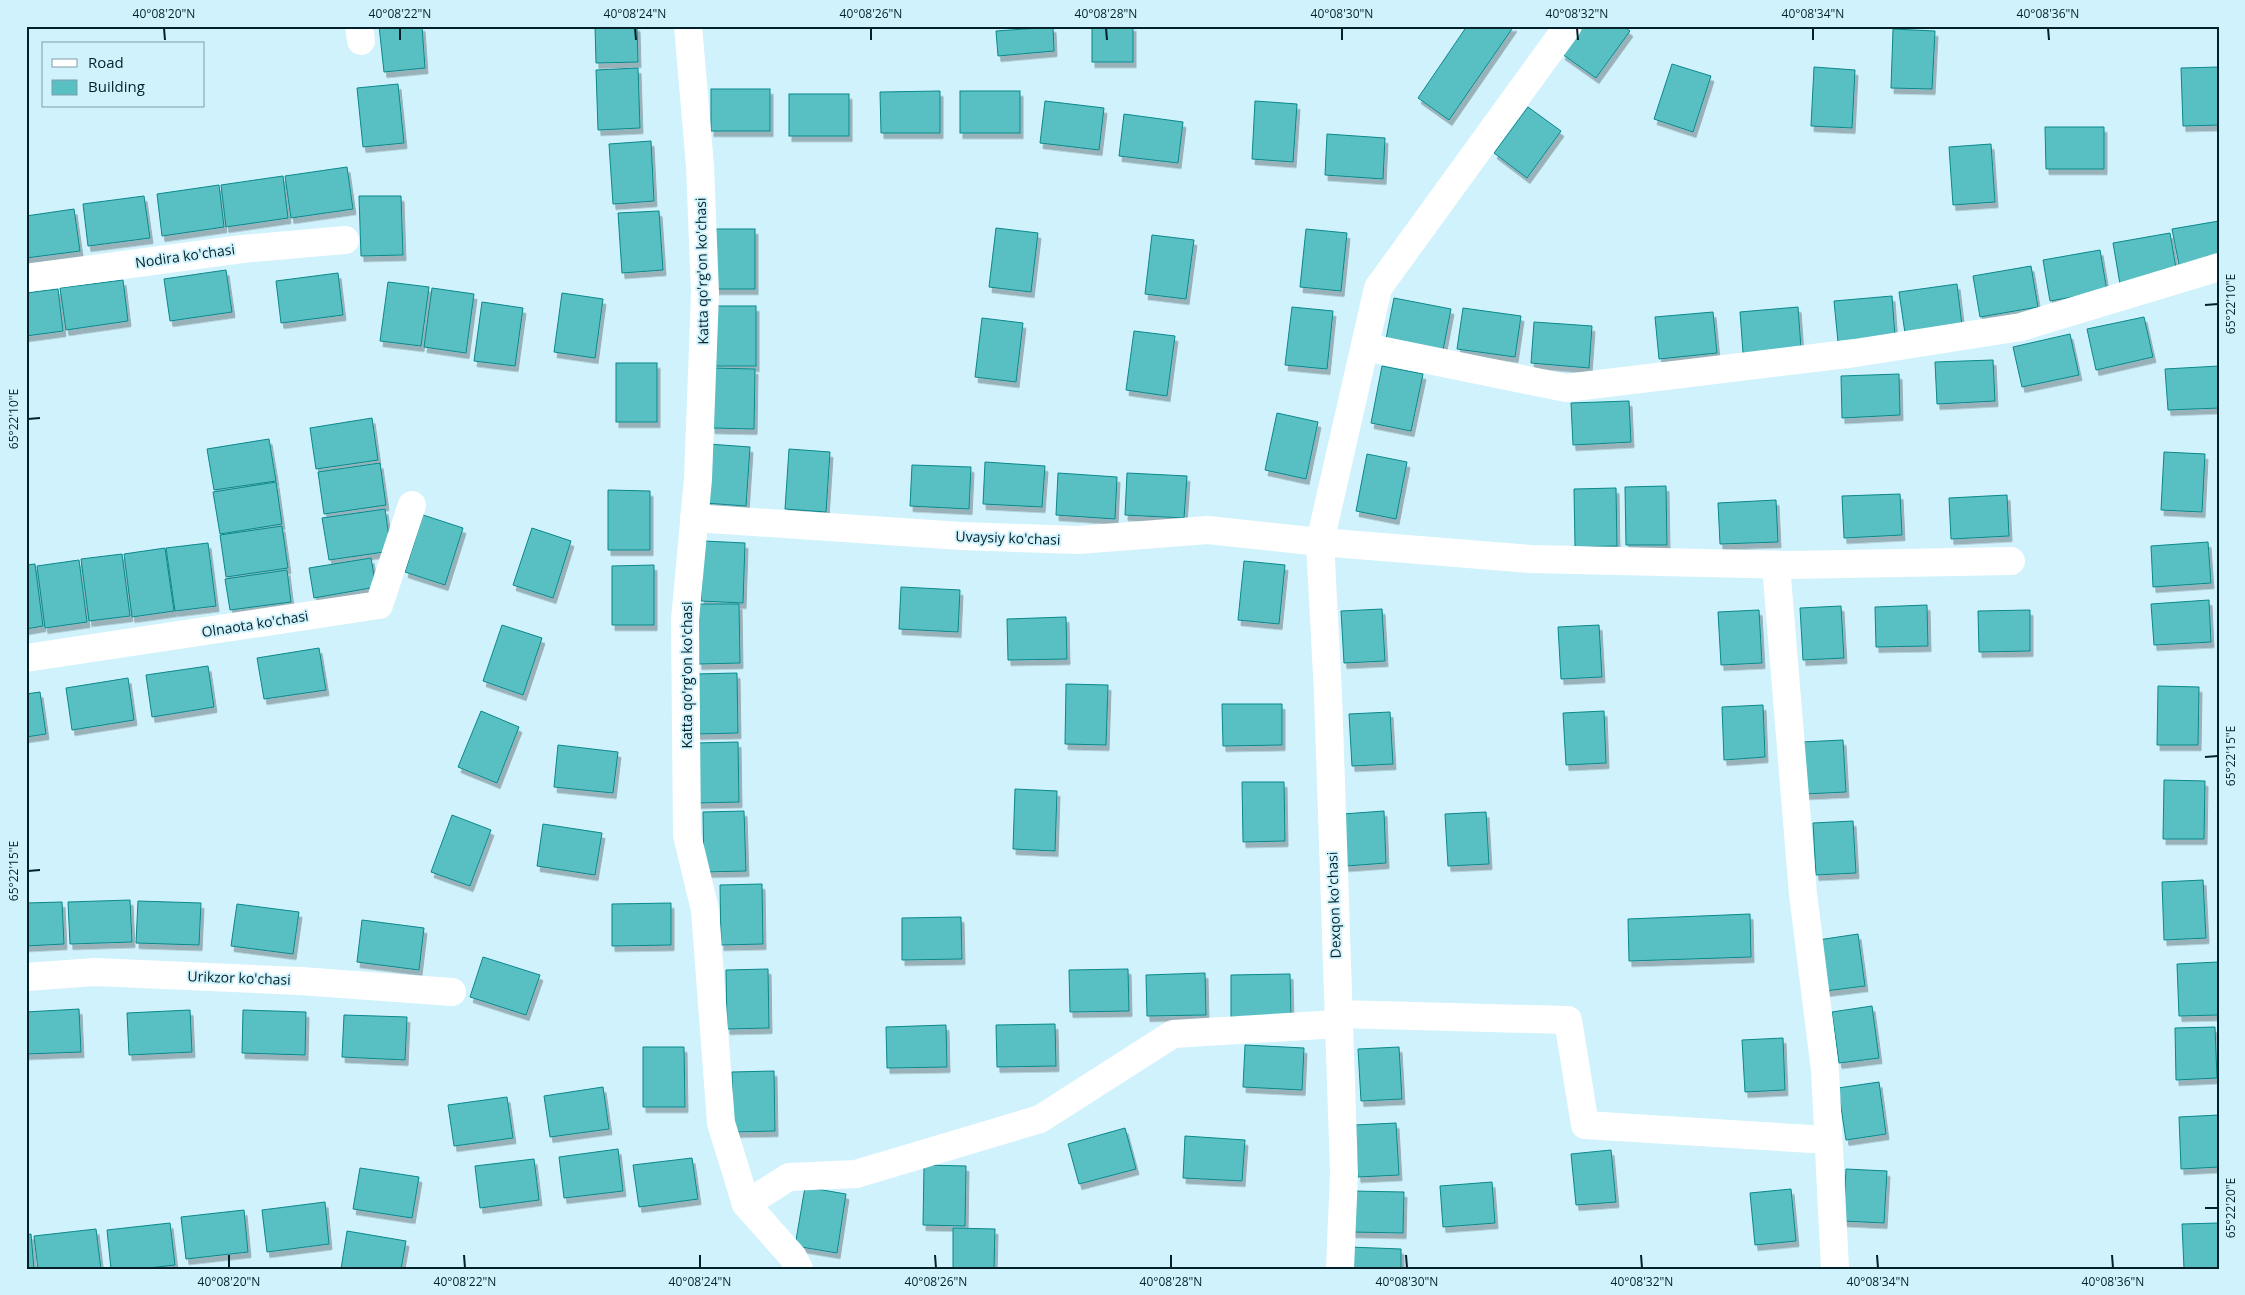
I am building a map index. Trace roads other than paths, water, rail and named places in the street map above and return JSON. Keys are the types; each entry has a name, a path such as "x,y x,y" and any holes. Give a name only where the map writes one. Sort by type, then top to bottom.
{"street":[{"name":"Katta qo'rg'on ko'chasi","path":"688,26 700,166 705,294 698,479 684,620 687,835 705,910 721,1123 746,1204 793,1257 800,1269"},
{"name":"Dexqon ko'chasi","path":"1340,1269 1344,1173 1328,694 1320,542 1378,288 1568,26"},
{"name":"Nodira ko'chasi","path":"26,278 242,249 345,240"},
{"path":"1365,347 1566,388 1855,353 2021,327 2219,267"},
{"name":"Olnaota ko'chasi","path":"26,658 379,605 412,505"},
{"name":"Uvaysiy ko'chasi","path":"694,518 961,536 1078,540 1208,530 1320,542 1531,558 1776,565 2011,561"},
{"path":"1776,565 1802,894 1824,1070 1835,1269"},
{"name":"Urikzor ko'chasi","path":"26,977 95,972 300,980 452,992"},
{"path":"746,1204 789,1177 856,1174 1040,1119 1173,1034 1338,1019 1568,1020 1585,1125 1828,1140"}]}
